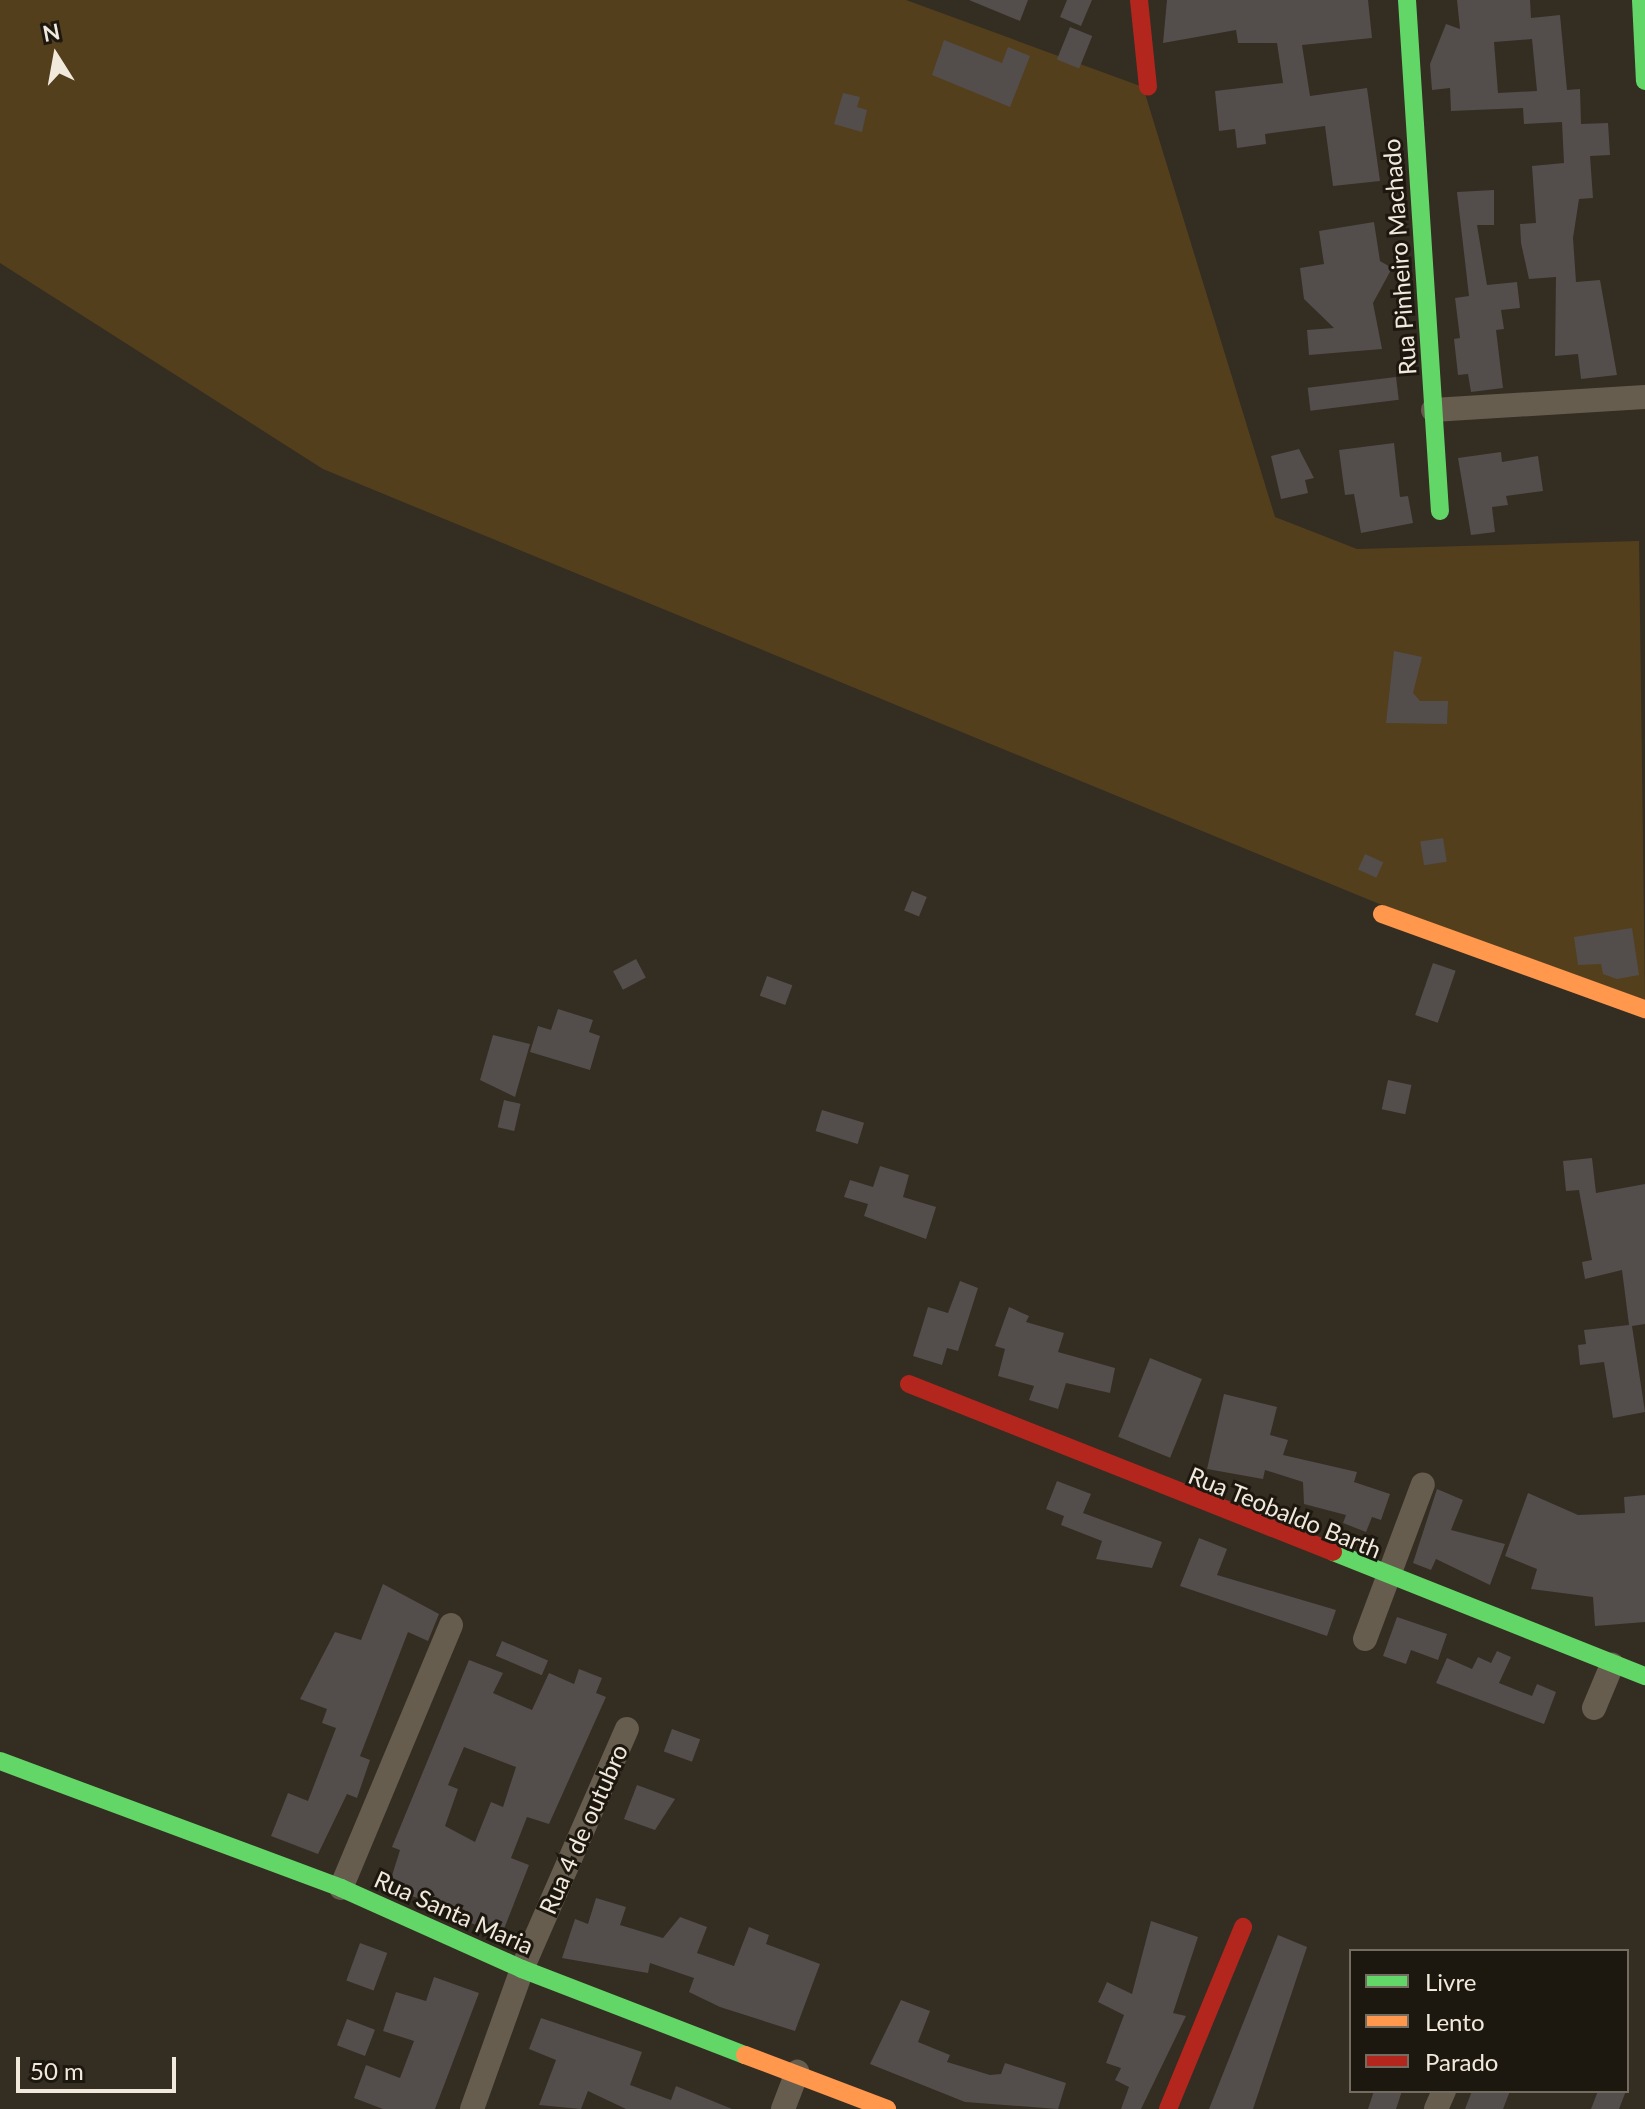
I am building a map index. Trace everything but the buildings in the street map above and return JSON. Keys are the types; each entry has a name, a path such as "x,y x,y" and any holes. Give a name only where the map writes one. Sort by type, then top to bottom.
{"street":[{"path":"1139,0 1148,87"},
{"name":"Rua Pinheiro Machado","path":"1407,0 1440,511"},
{"path":"1641,0 1645,81"},
{"path":"1433,410 1645,397"},
{"path":"1382,914 1645,1009"},
{"name":"Rua Teobaldo Barth","path":"909,1384 1389,1580 1645,1676"},
{"path":"1365,1639 1423,1484"},
{"path":"341,1888 451,1625"},
{"path":"1594,1708 1612,1665"},
{"name":"Rua 4 de outubro","path":"472,2109 522,1969 627,1729"},
{"name":"Rua Santa Maria","path":"0,1761 341,1888 522,1969 887,2109"},
{"path":"1168,2109 1243,1927"},
{"path":"783,2109 797,2072"}],"shaded area":[{"path":"0,0 906,0 1143,87 1275,517 1357,549 1639,541 1645,1000 1377,903 323,469 0,263"}],"traffic: fast":[{"path":"1407,0 1440,511"},
{"path":"1641,0 1645,81"},
{"path":"1333,1552 1645,1676"},
{"path":"0,1761 341,1888 522,1969 745,2055"}],"traffic: slow":[{"path":"1382,914 1645,1009"},
{"path":"745,2055 887,2109"}],"traffic: jam":[{"path":"1139,0 1148,87"},
{"path":"909,1384 1333,1552"},
{"path":"1168,2109 1243,1927"}]}
